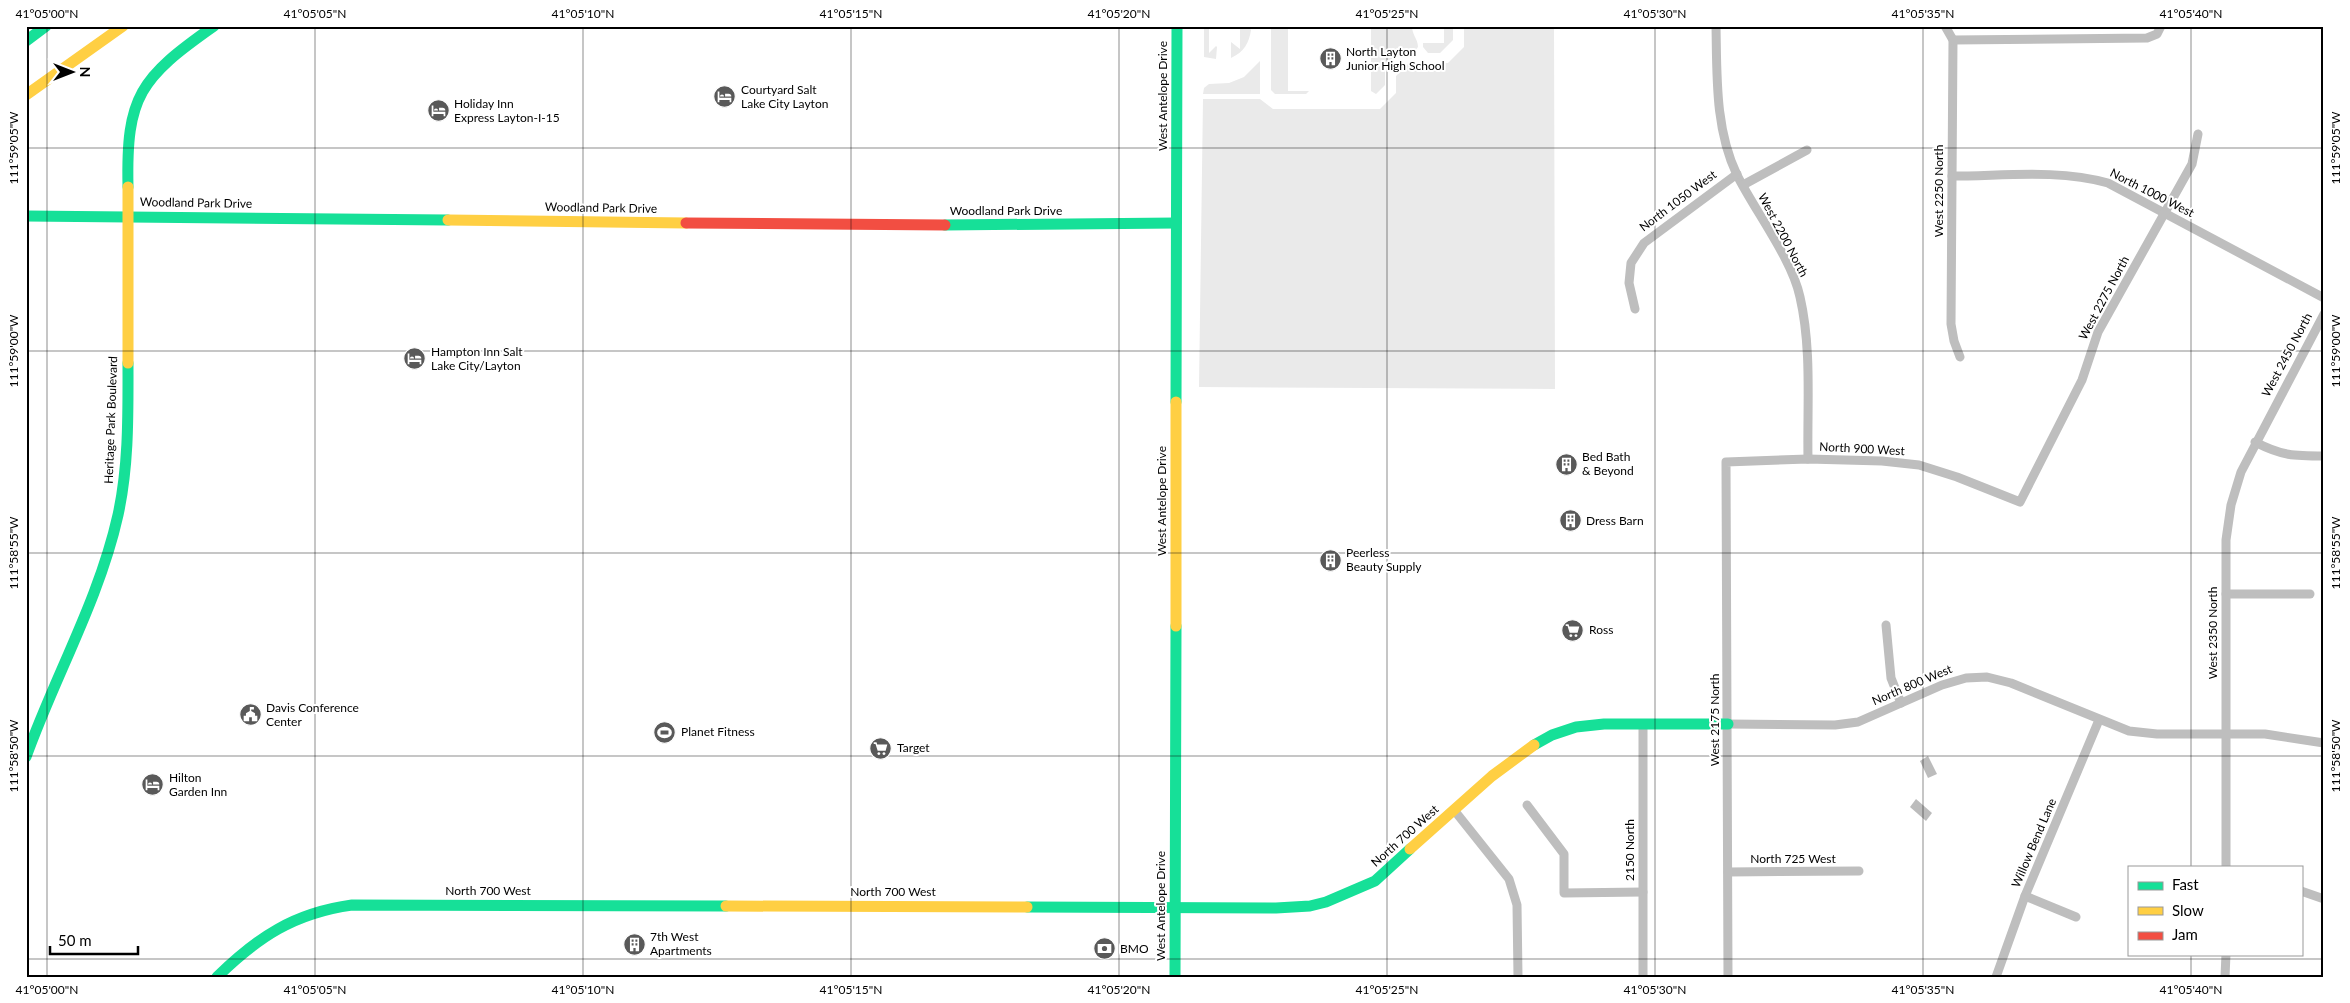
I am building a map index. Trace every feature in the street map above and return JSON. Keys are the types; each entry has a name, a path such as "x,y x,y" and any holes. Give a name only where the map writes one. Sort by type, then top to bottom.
{"main road":[{"path":"26,41 46,26"},
{"path":"26,95 123,26"},
{"name":"Heritage Park Boulevard","path":"26,758 39,719 85,620 116,527 126,449 129,132 135,106 145,86 167,60 214,26"},
{"name":"West Antelope Drive","path":"1175,977 1177,26"},
{"name":"Woodland Park Drive","path":"26,216 1001,226 1176,223"},
{"name":"North 800 West","path":"1534,744 1552,735 1576,727 1604,724 1728,724"},
{"name":"North 700 West","path":"217,977 254,942 278,926 307,914 345,905 1276,908 1310,906 1326,902 1375,881 1492,776 1534,744"}],"street":[{"name":"West 2200 North","path":"1716,26 1720,116 1726,147 1737,174 1784,259 1800,295 1807,342 1808,460"},
{"path":"1945,26 1953,40 2147,38 2159,30"},
{"name":"West 2250 North","path":"1953,40 1950,324 1960,357"},
{"name":"West 2275 North","path":"2020,502 2082,380 2098,332 2192,164 2198,134"},
{"path":"1743,185 1808,150"},
{"name":"North 1050 West","path":"1636,309 1629,283 1631,263 1644,243 1737,174"},
{"name":"North 1000 West","path":"1952,176 2067,176 2089,178 2108,183 2324,298"},
{"name":"West 2450 North","path":"2272,409 2324,314"},
{"name":"West 2350 North","path":"2226,866 2226,540 2231,505 2241,472 2272,409"},
{"path":"2255,442 2279,454 2288,456 2324,456"},
{"name":"North 900 West","path":"1726,462 1882,461 1919,465 1958,477 2020,502"},
{"name":"West 2175 North","path":"1726,462 1728,977"},
{"path":"2226,594 2310,594"},
{"path":"1886,625 1891,678 1900,703"},
{"name":"North 800 West","path":"1728,724 1836,725 1858,722 1942,685 1966,678 1987,677 2010,683 2099,720 2142,734 2265,734 2324,743"},
{"name":"Willow Bend Lane","path":"1996,977 2025,896 2099,720"},
{"name":"2150 North","path":"1643,724 1643,977"},
{"path":"1527,805 1564,854 1564,893 1643,892"},
{"path":"1454,810 1509,879 1517,905 1518,977"},
{"name":"North 725 West","path":"1728,872 1859,871"},
{"path":"2302,891 2324,899"},
{"path":"2025,896 2076,917"},
{"path":"2226,956 2226,977"}],"shaded area":[{"path":"1204,26 1209,26 1209,53 1217,47 1216,59 1204,57"},
{"path":"1240,26 1247,26 1251,30 1250,35 1243,50 1231,58 1231,42 1240,49"},
{"path":"1273,26 1288,26 1288,91 1309,91 1306,94 1275,94 1271,90 1271,29"},
{"path":"1371,26 1412,26 1418,47 1413,53 1401,53 1385,68 1385,85 1376,94 1371,91"},
{"path":"1444,26 1453,26 1453,40 1440,53 1428,53 1423,47 1423,43 1444,43"},
{"path":"1464,26 1554,26 1555,389 1199,387 1203,99 1260,99 1273,109 1380,109 1396,93 1396,76 1409,63 1448,63 1464,47"},
{"path":"1260,61 1260,94 1203,94 1204,88 1209,84 1229,83 1244,77"},
{"path":"1928,756 1937,774 1928,778 1920,761"},
{"path":"1916,799 1932,813 1926,821 1910,807"}],"traffic: fast":[{"path":"26,41 46,26"},
{"path":"128,187 130,131 142,92 169,60 214,26"},
{"path":"1176,402 1177,26"},
{"path":"26,216 448,220"},
{"path":"945,225 1176,223"},
{"path":"26,757 88,608 110,546 122,496 126,458 128,363"},
{"path":"1175,977 1176,626"},
{"path":"1534,745 1552,735 1576,727 1604,724 1728,724"},
{"path":"1027,907 1276,908 1310,906 1326,902 1375,881 1410,849"},
{"path":"217,977 247,950 278,929 312,914 352,905 726,906"}],"traffic: slow":[{"path":"26,95 123,26"},
{"path":"128,187 128,363"},
{"path":"448,220 686,223"},
{"path":"1176,402 1176,626"},
{"path":"1410,849 1492,776 1534,745"},
{"path":"726,906 1027,907"}],"traffic: jam":[{"path":"686,223 945,225"}],"place":[{"name":"North Layton Junior High School","path":"1330,59"},
{"name":"Courtyard Salt Lake City Layton","path":"725,97"},
{"name":"Holiday Inn Express Layton-I-15","path":"438,111"},
{"name":"Hampton Inn Salt Lake City/Layton","path":"415,359"},
{"name":"Bed Bath & Beyond","path":"1566,464"},
{"name":"Dress Barn","path":"1570,521"},
{"name":"Peerless Beauty Supply","path":"1330,560"},
{"name":"Ross","path":"1573,630"},
{"name":"Davis Conference Center","path":"250,715"},
{"name":"Planet Fitness","path":"665,732"},
{"name":"Target","path":"881,748"},
{"name":"Hilton Garden Inn","path":"153,785"},
{"name":"7th West Apartments","path":"634,944"},
{"name":"BMO","path":"1104,949"}]}
